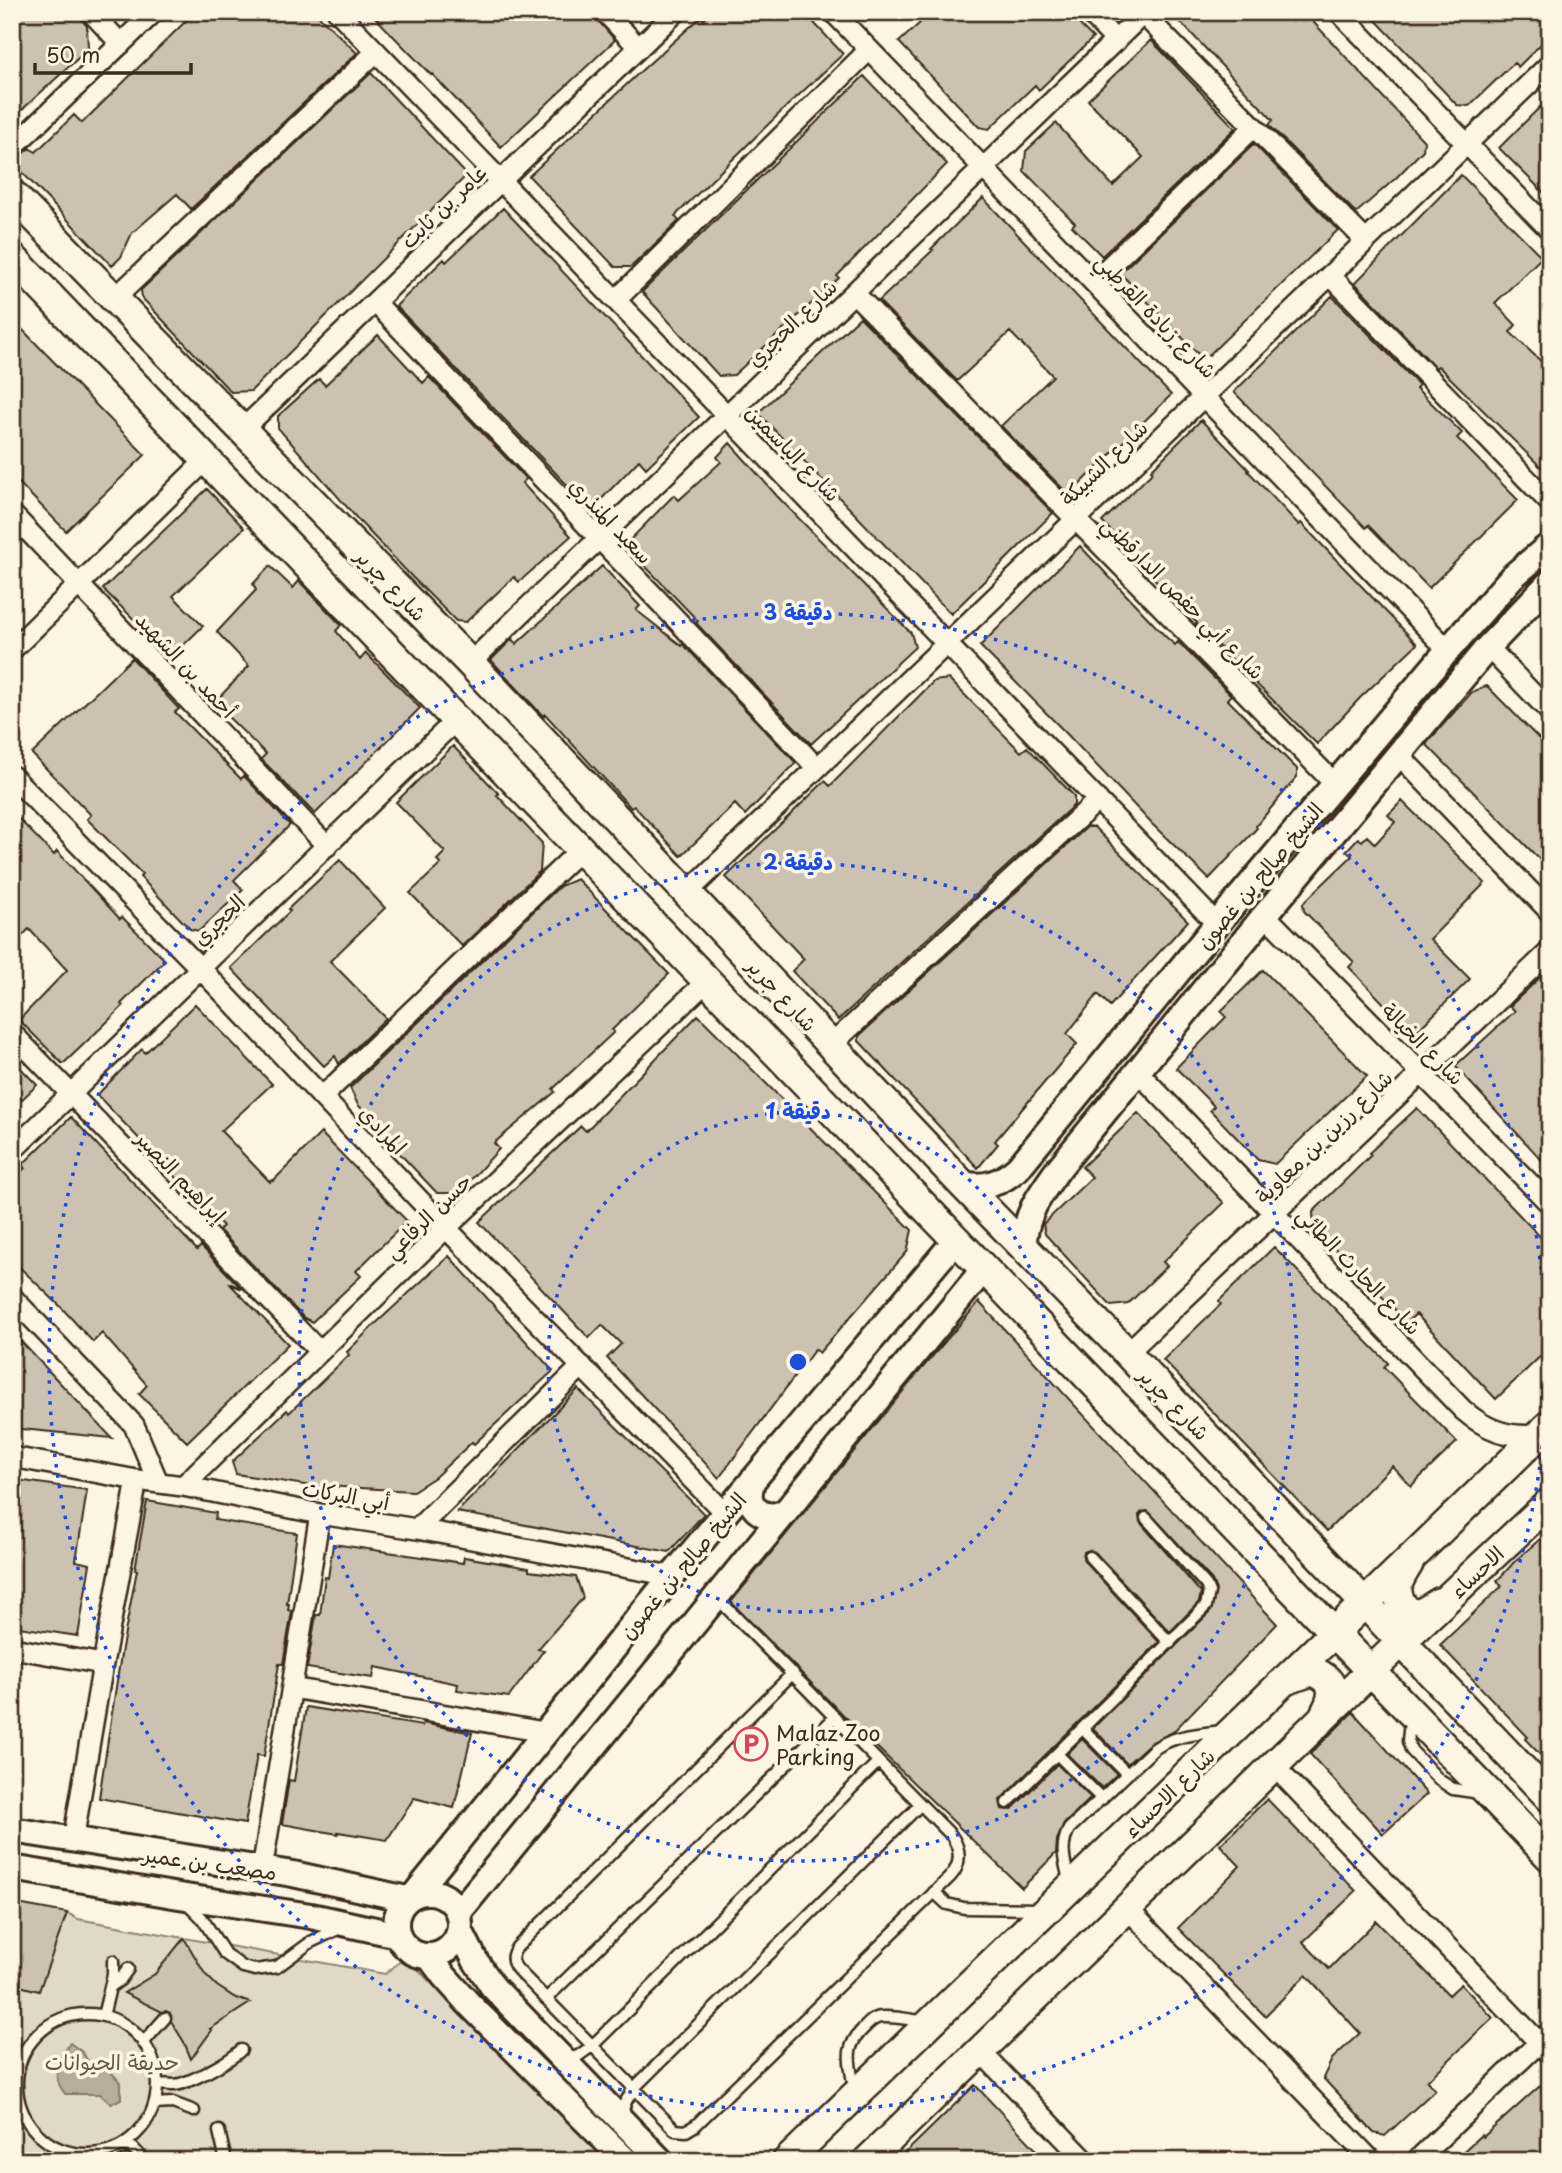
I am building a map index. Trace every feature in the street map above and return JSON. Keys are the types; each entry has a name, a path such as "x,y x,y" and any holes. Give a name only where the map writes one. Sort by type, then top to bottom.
{"main road":[{"name":"شارع جرير","path":"12,194 470,663 962,1184 1365,1601 1550,1798"},
{"path":"12,257 579,851 1550,1857"},
{"name":"شارع الاحساء","path":"787,2161 1544,1430"},
{"name":"الاحساء","path":"1402,1641 1550,1502"},
{"path":"1413,1555 1397,1588 1404,1607 1419,1613 1450,1596"},
{"path":"1297,1597 1315,1609 1322,1610 1328,1610 1340,1603 1345,1598 1346,1588 1330,1565"},
{"path":"867,2161 1402,1641"},
{"path":"1409,1712 1394,1687 1396,1678 1401,1673 1414,1667 1420,1668 1427,1670 1441,1682"},
{"path":"1284,1681 1312,1671 1326,1677 1333,1689 1333,1696 1322,1719"}],"street":[{"path":"91,12 121,44"},
{"path":"12,148 154,12"},
{"name":"شارع الياسمين","path":"338,12 1217,924"},
{"path":"605,12 639,48"},
{"name":"عامر بن ثابت","path":"242,430 676,12"},
{"name":"شارع زيادة القرطبي","path":"833,12 1448,650"},
{"path":"1088,12 1116,41"},
{"path":"1339,12 1550,230"},
{"path":"1144,13 1366,241"},
{"name":"شارع الحجري","path":"470,663 1144,13"},
{"path":"616,300 869,50"},
{"path":"114,299 376,52"},
{"name":"شارع الشبيكة","path":"687,893 1550,64"},
{"path":"1093,282 1254,127"},
{"path":"1330,275 1550,503"},
{"name":"شارع أبي حفص الدارقطني","path":"853,293 1335,783"},
{"name":"سعيد المنذري","path":"375,302 817,768"},
{"path":"12,650 206,460"},
{"name":"أحمد بن الشهيد","path":"12,514 327,846"},
{"name":"الشيخ صالح بن غصون","path":"962,1184 974,1187 998,1182 1009,1176 1023,1162 1217,924 1448,650 1512,577 1550,545"},
{"name":"الشيخ صالح بن غصون","path":"1023,1247 1028,1218 1034,1204 1073,1151 1488,647 1550,582"},
{"path":"1488,647 1550,712"},
{"name":"الحجري","path":"12,1151 456,720"},
{"path":"1399,755 1550,912"},
{"name":"المرادي","path":"12,776 582,1366 722,1517"},
{"path":"831,1045 1098,800"},
{"path":"322,1097 579,851"},
{"name":"شارع الخيالة","path":"1265,915 1550,1204"},
{"name":"شارع رزين بن معاوية","path":"1127,1353 1550,951"},
{"name":"حسن الرفاعي","path":"183,1486 318,1351 706,982"},
{"name":"إبراهيم النصير","path":"12,1032 318,1351"},
{"name":"شارع الحارث الطائي","path":"1138,1072 1463,1410 1485,1426 1511,1436 1544,1430"},
{"path":"1050,1130 1049,1150 1056,1156 1073,1151"},
{"path":"1023,1162 1044,1160 1049,1167 1048,1183"},
{"name":"الشيخ صالح بن غصون","path":"411,1896 672,1576 955,1241"},
{"path":"429,1956 446,1951 457,1938 460,1921 760,1542 983,1270"},
{"path":"12,1297 134,1424 158,1482"},
{"path":"417,1529 582,1366"},
{"name":"أبي البركات","path":"12,1457 672,1576"},
{"path":"73,1841 137,1480"},
{"path":"752,1481 750,1500 758,1511 769,1517 780,1515 787,1510"},
{"path":"262,1870 320,1514"},
{"path":"722,1517 746,1514 761,1528 760,1542"},
{"path":"12,1648 103,1664"},
{"path":"292,1688 544,1732"},
{"path":"1273,1766 1546,2043 1416,2161"},
{"name":"مصعب بن عمير","path":"12,1830 411,1896 426,1891 446,1896 460,1921 475,1960 493,1987 661,2161"},
{"name":"مصعب بن عمير","path":"12,1868 267,1908 398,1935 410,1951 429,1956 468,2003 626,2161"},
{"path":"398,1935 397,1916 411,1896"},
{"path":"1128,1908 1372,2161"},
{"path":"980,2051 1086,2161"}],"lane":[{"path":"1007,1803 1202,1612 1209,1592 1202,1579 1146,1518"},
{"path":"1090,1557 1170,1643"},
{"path":"716,1597 793,1673 951,1835 960,1857 955,1872 692,2129 675,2130 515,1966 512,1956 517,1947 793,1673"},
{"path":"546,1999 835,1717"},
{"path":"1083,1729 1127,1774"},
{"path":"1071,1886 1063,1850 1069,1829 1154,1749 1173,1738 1233,1729"},
{"path":"1057,1754 1102,1799"},
{"path":"563,2060 579,2056 592,2046 878,1762"},
{"path":"621,2120 633,2089 920,1805"},
{"path":"934,1892 947,1904 964,1908 1047,1909"},
{"path":"179,1896 202,1917 233,1962 255,1970 277,1967 318,1938 354,1924"},
{"path":"103,2016 113,1961"},
{"path":"110,1987 120,1980 128,1969"},
{"path":"76,2015 103,2016 119,2022 144,2043 153,2062 157,2084 155,2104 137,2134 102,2157 65,2151 40,2136 24,2112 19,2098 16,2071 30,2044 50,2025 76,2015"},
{"path":"855,2095 849,2054 855,2036 878,2017 930,2023"},
{"path":"144,2043 165,2018"},
{"path":"157,2084 176,2085 191,2080 226,2063 241,2050"},
{"path":"155,2104 173,2103 194,2111"},
{"path":"219,2131 226,2161"},
{"path":"123,2144 133,2148 142,2161"},
{"path":"59,2161 65,2151"},
{"path":"124,2161 142,2161"}],"green space":[{"name":"حديقة الحيوانات","path":"12,1907 66,1917 67,1913 78,1919 385,1974 407,1956 610,2161 12,2161"}],"shaded area":[{"path":"70,2043 82,2052 93,2068 108,2069 121,2083 121,2099 111,2104 100,2094 65,2094 60,2087 57,2068"}],"building":[{"path":"12,12 79,12 87,26 88,49 12,119"},
{"path":"195,12 315,12 357,53 191,209 177,194 132,233 121,257 112,266 18,168 18,158 29,148 36,152 74,115 82,123"},
{"path":"370,12 591,12 615,40 501,147"},
{"path":"711,12 804,12 843,54 675,216 679,221 631,267 615,267 529,176 641,71 701,17 704,20"},
{"path":"910,12 1067,12 1093,38 1039,90 1035,85 989,129 979,127 899,42 920,23"},
{"path":"1171,12 1304,12 1424,141 1423,150 1356,213 1269,125 1273,120"},
{"path":"1368,12 1550,12 1550,35 1518,67 1514,63 1469,106 1457,105"},
{"path":"1151,40 1235,128 1102,256 1072,226 1075,223 1024,171 1026,151 1056,123 1113,186 1143,157 1088,100"},
{"path":"371,73 467,175 251,391 231,392 142,298 141,290"},
{"path":"864,76 947,164 837,276 839,278 734,375 719,376 642,292"},
{"path":"1550,97 1550,199 1499,148"},
{"path":"1254,144 1338,230 1209,355 1198,354 1120,273"},
{"path":"1461,175 1542,257 1495,303 1516,325 1510,332 1550,370 1550,476 1438,366 1436,368 1355,283"},
{"path":"983,198 1171,395 1069,495 1001,426 1053,376 1010,332 957,381 879,301"},
{"path":"503,208 699,417 646,468 639,460 591,510 396,306 444,259 446,262"},
{"path":"1332,296 1419,385 1416,388 1462,433 1457,438 1518,500 1429,588 1368,525 1366,528 1234,392"},
{"path":"860,317 1053,513 951,614 758,413"},
{"path":"12,319 145,455 66,531 12,476"},
{"path":"378,335 423,383 429,377 526,479 522,483 571,536 519,582 514,577 466,622 456,621 413,578 278,428 278,416 319,379 325,385"},
{"path":"1201,420 1299,525 1301,523 1417,644 1360,698 1317,744 1196,624 1102,522"},
{"path":"730,443 777,496 911,633 915,647 811,744 625,545 674,495 679,500 721,462 717,457"},
{"path":"207,489 244,528 173,596 203,626 168,660 149,640 152,637 103,589"},
{"path":"1080,546 1166,637 1175,645 1178,642 1231,695 1227,699 1297,769 1297,777 1257,828 1209,879 980,646"},
{"path":"270,566 293,588 299,581 341,625 336,631 360,660 366,653 420,708 315,814 261,759 266,754 214,703 249,666 217,632 256,590 253,584"},
{"path":"602,566 640,606 636,610 682,646 683,644 796,763 745,815 735,804 681,856 634,806 631,808 545,714 543,716 491,660 512,639 516,644"},
{"path":"132,658 179,709 175,712 241,779 244,776 290,825 234,880 243,890 199,931 190,929 140,877 142,874 87,819 91,815 32,754"},
{"path":"949,679 1021,752 1027,747 1074,796 1074,805 838,1020 792,971 804,959 726,877 825,781 830,786 934,681"},
{"path":"1487,686 1550,750 1550,870 1426,744 1472,692"},
{"path":"453,746 542,843 540,871 462,946 410,893 441,864 437,860 445,852 396,802"},
{"path":"1402,801 1485,883 1430,939 1470,979 1418,1030 1409,1030 1349,967 1354,962 1304,911 1303,903 1352,856 1346,851 1358,838 1362,841 1367,836 1375,844 1395,822 1388,815"},
{"path":"12,812 54,855 57,851 120,919 122,917 165,960 121,1004 123,1006 63,1064 19,1020 67,970 29,929 12,946"},
{"path":"1087,827 1094,827 1188,921 1110,1006 1098,994 1067,1034 1077,1044 995,1141 998,1144 978,1168 859,1041 859,1036"},
{"path":"340,860 385,908 330,961 386,1018 339,1064 335,1056 324,1066 231,968"},
{"path":"577,879 669,974 612,1030 614,1032 553,1089 555,1092 494,1143 499,1149 459,1193 437,1193 386,1139 389,1136 358,1105 350,1088 560,886"},
{"path":"1550,968 1550,1169 1455,1066 1515,1011 1510,1006"},
{"path":"1263,970 1367,1076 1275,1164 1258,1160 1210,1110 1214,1106 1176,1068 1226,1017 1221,1011"},
{"path":"195,1004 272,1084 221,1131 270,1182 321,1133 407,1221 356,1271 361,1276 312,1322 304,1318 219,1230 223,1226 97,1095 142,1049 145,1053"},
{"path":"698,1015 912,1230 907,1252 819,1353 815,1349 719,1478 607,1358 621,1344 602,1325 589,1338 479,1222 581,1126 586,1131"},
{"path":"12,1059 37,1085 12,1109"},
{"path":"1417,1108 1550,1247 1550,1347 1496,1399 1416,1314 1407,1322 1314,1227 1313,1212 1371,1155 1369,1153"},
{"path":"1138,1113 1224,1203 1163,1262 1167,1266 1128,1304 1111,1306 1045,1234 1043,1224 1092,1177 1082,1167"},
{"path":"71,1117 197,1250 201,1246 242,1289 229,1283 288,1344 187,1442 139,1394 147,1385 102,1333 93,1342 12,1260 12,1180 25,1168 22,1165"},
{"path":"1274,1247 1388,1363 1384,1367 1457,1442 1411,1486 1392,1466 1327,1531 1163,1360 1221,1304 1219,1301"},
{"path":"449,1256 553,1371 474,1444 472,1442 435,1477 413,1491 323,1488 236,1474 232,1462 287,1410 289,1413 349,1355 347,1352 372,1327"},
{"path":"979,1302 1277,1624 1173,1732 1150,1743 1127,1764 1093,1728 1211,1611 1216,1590 1212,1580 1148,1511 1139,1515 1140,1522 1201,1593 1199,1602 1170,1632 1095,1552 1084,1552 1085,1562 1159,1642 1000,1800 1002,1809 1012,1809 1057,1764 1091,1798 1064,1824 1057,1840 1056,1853 1022,1888 731,1602"},
{"path":"12,1332 112,1438 12,1428"},
{"path":"578,1389 704,1514 669,1552 457,1512"},
{"path":"17,1480 87,1490 76,1561 90,1564 78,1636 12,1626 12,1513"},
{"path":"147,1501 216,1513 215,1520 297,1533 287,1604 288,1610 292,1611 283,1664 279,1664 264,1756 257,1755 245,1824 99,1798"},
{"path":"1540,1539 1550,1549 1550,1765 1525,1739 1528,1737 1440,1645 1502,1586 1497,1581"},
{"path":"333,1544 463,1563 464,1557 529,1568 529,1571 576,1577 583,1598 538,1649 544,1650 509,1697 457,1690 458,1684 375,1667 373,1678 307,1668"},
{"path":"306,1707 422,1726 423,1723 472,1733 454,1808 414,1798 387,1840 282,1824 289,1780 294,1781"},
{"path":"1353,1712 1427,1794 1383,1834 1310,1754"},
{"path":"1082,1739 1117,1774 1102,1788 1067,1754"},
{"path":"1267,1799 1356,1891 1303,1942 1329,1969 1376,1921 1449,1995 1461,1984 1493,2018 1427,2081 1435,2090 1385,2136 1374,2133 1323,2078 1332,2059 1360,2033 1306,1975 1265,2016 1178,1928 1240,1866 1220,1845"},
{"path":"12,1903 67,1913 39,1991 12,1984"},
{"path":"184,1938 205,1974 217,1986 250,2003 210,2029 212,2030 191,2059 171,2021 170,2013 162,2012 124,1993 155,1974"},
{"path":"975,2085 1047,2161 897,2161"},
{"path":"1540,2086 1550,2097 1550,2161 1453,2161 1481,2135 1483,2137"}],"place":[{"name":"Malaz Zoo Parking","path":"751,1744"}]}
